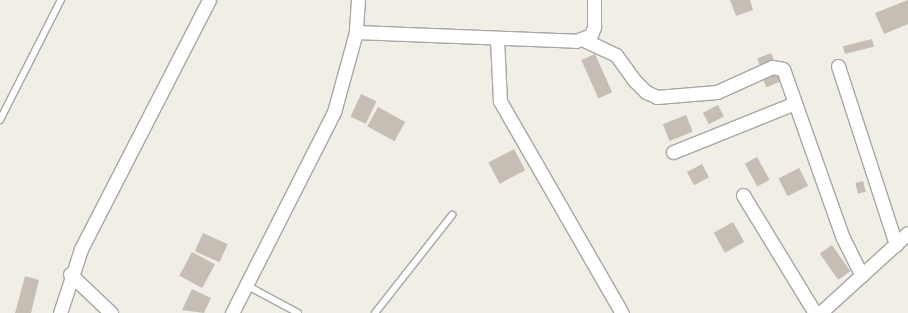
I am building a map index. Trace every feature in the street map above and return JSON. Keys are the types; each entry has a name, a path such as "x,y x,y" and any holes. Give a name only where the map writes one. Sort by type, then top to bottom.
{"street":[{"path":"60,313 70,274 209,0"},
{"path":"232,313 334,112 356,32 358,0"},
{"path":"584,40 594,27 594,0"},
{"path":"356,32 584,40 616,55 634,80 651,96 717,92 778,67 786,74 843,238 862,276"},
{"path":"497,38 500,101 622,313"},
{"path":"838,66 896,244"},
{"path":"674,152 795,103"},
{"path":"743,195 815,313"},
{"path":"820,313 908,233"},
{"path":"70,274 112,313"}],"lane":[{"path":"0,120 61,0"},
{"path":"375,313 452,216"},
{"path":"246,285 298,313"}],"building":[{"path":"730,0 750,0 753,10 736,16"},
{"path":"908,0 908,24 884,34 875,13"},
{"path":"872,39 874,47 845,54 843,46"},
{"path":"771,53 775,63 761,69 757,59"},
{"path":"595,54 612,92 598,98 581,60"},
{"path":"777,71 781,81 766,87 762,77"},
{"path":"361,94 376,101 366,124 350,117"},
{"path":"718,105 724,117 709,124 703,113"},
{"path":"378,107 405,122 394,141 367,126"},
{"path":"686,115 693,132 670,141 663,124"},
{"path":"514,149 525,170 500,184 488,163"},
{"path":"757,157 770,180 757,187 745,164"},
{"path":"702,164 709,177 694,185 687,172"},
{"path":"799,168 808,186 788,196 779,178"},
{"path":"863,181 866,192 858,194 855,183"},
{"path":"733,222 744,242 725,253 714,233"},
{"path":"203,233 228,244 220,262 195,251"},
{"path":"832,245 850,271 838,280 820,254"},
{"path":"192,252 215,264 202,288 179,276"},
{"path":"25,276 39,280 31,313 15,313"},
{"path":"192,289 211,298 204,313 182,310"}]}
